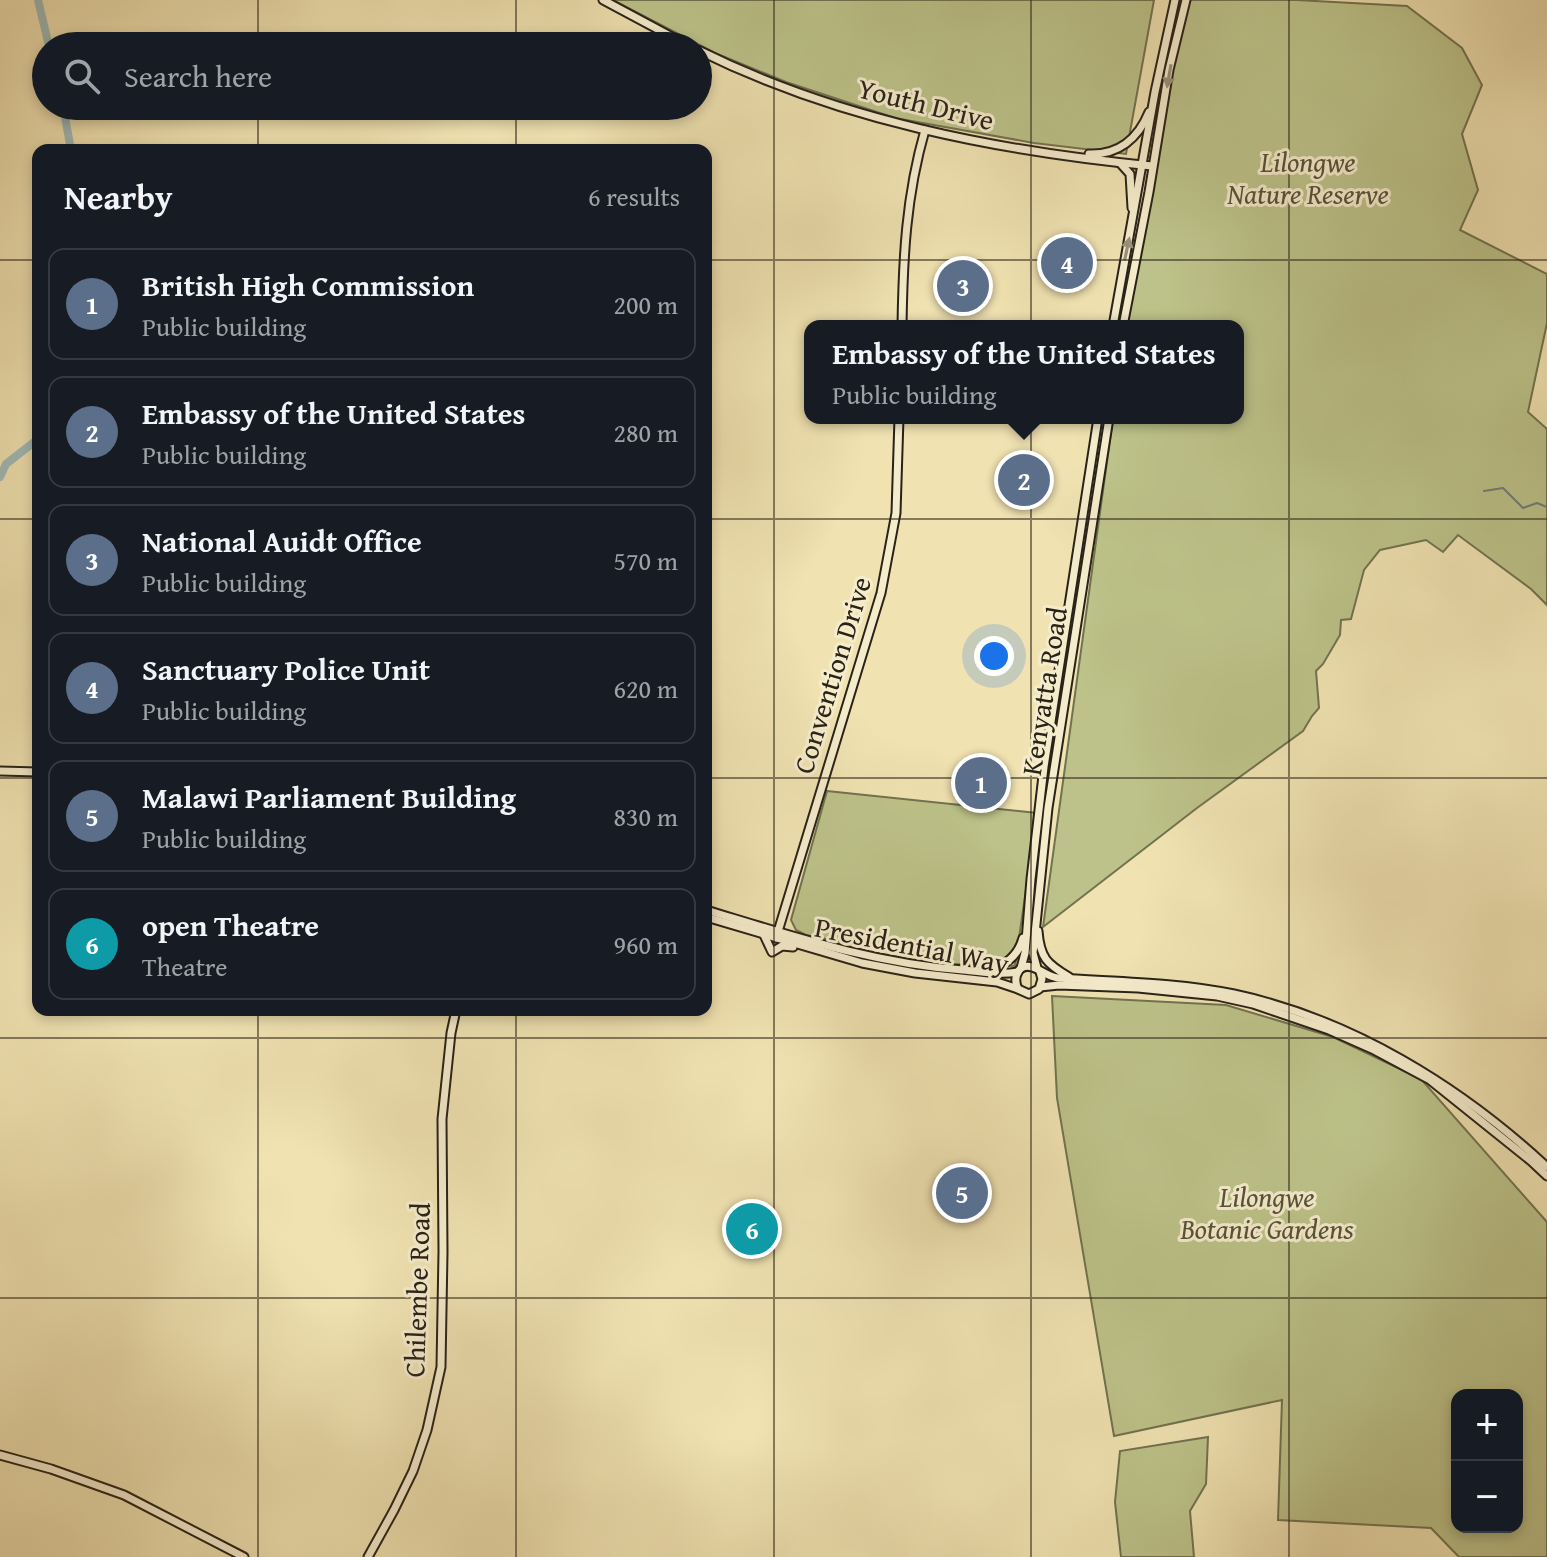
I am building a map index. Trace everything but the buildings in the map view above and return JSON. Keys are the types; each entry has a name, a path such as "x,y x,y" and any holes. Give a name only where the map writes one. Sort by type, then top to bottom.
{"main road":[{"path":"603,0 663,32"},
{"path":"1114,320 1155,92 1175,0"},
{"path":"1124,320 1169,70 1186,0"},
{"name":"Youth Drive","path":"712,57 769,81 872,116 925,130 972,140 1152,166"},
{"path":"1067,155 1104,154 1133,140 1147,116 1155,92"},
{"path":"902,320 907,216 925,130"},
{"path":"1119,162 1130,174 1133,218"},
{"name":"Convention Drive","path":"777,935 887,569 896,513 899,424"},
{"name":"Kenyatta Road","path":"1019,971 1025,958 1044,767 1097,424"},
{"name":"Kenyatta Road","path":"1039,971 1033,953 1048,808 1108,424"},
{"path":"0,771 32,772"},
{"path":"798,937 789,932 785,921 799,860"},
{"path":"712,913 733,915 770,925 778,921 787,906"},
{"name":"Presidential Way","path":"712,914 844,958 900,970 997,982 1029,994 1040,987 1042,979 1039,971"},
{"name":"Presidential Way","path":"712,915 764,935 798,937 905,964 985,972 1019,971 1028,966 1050,977 1164,984 1266,1002 1329,1024 1437,1079 1547,1167"},
{"path":"1037,917 1040,949 1045,961 1073,979"},
{"path":"985,972 1018,953 1028,926"},
{"path":"764,935 772,952 787,945 844,958"},
{"name":"Presidential Way","path":"1018,989 1015,981 1019,971"},
{"name":"Presidential Way","path":"1040,987 1138,988 1217,996 1253,1004 1329,1030 1430,1080 1547,1176"},
{"name":"Chilembe Road","path":"368,1557 413,1471 427,1430 441,1367 442,1119 455,1016"},
{"path":"0,1455 124,1495 244,1557"}],"green space":[{"path":"613,0 1154,0 1126,154 1034,143 895,118 786,82 715,53 712,51 712,32 675,32"},
{"name":"Lilongwe Nature Reserve","path":"1182,0 1297,0 1407,6 1462,48 1482,85 1462,134 1478,190 1460,230 1547,274 1547,323 1528,412 1547,429 1547,605 1531,589 1458,535 1443,552 1426,540 1380,550 1364,570 1351,619 1341,620 1340,635 1316,671 1319,708 1303,731 1043,927 1112,424 1244,424 1244,320 1127,320 1162,80"},
{"path":"827,791 1037,813 1015,966 952,964 806,935 796,930 791,920"},
{"name":"Lilongwe Botanic Gardens","path":"1052,996 1226,1005 1333,1037 1421,1079 1547,1222 1547,1557 1459,1557 1431,1528 1278,1520 1282,1400 1114,1436 1057,1098"},
{"path":"1208,1437 1206,1484 1190,1511 1194,1557 1121,1557 1115,1502 1120,1451"}],"waterway":[{"path":"38,0 46,32"},
{"path":"66,120 70,144"},
{"path":"0,477 6,464 32,444"},
{"path":"1484,491 1503,488 1523,508 1537,503 1547,507"}],"place":[{"name":"Sanctuary Police Unit","path":"1067,263"},
{"name":"National Auidt Office","path":"963,286"},
{"name":"Embassy of the United States","path":"1024,480"},
{"name":"British High Commission","path":"981,783"},
{"name":"Malawi Parliament Building","path":"962,1193"},
{"name":"open Theatre","path":"752,1229"}]}
